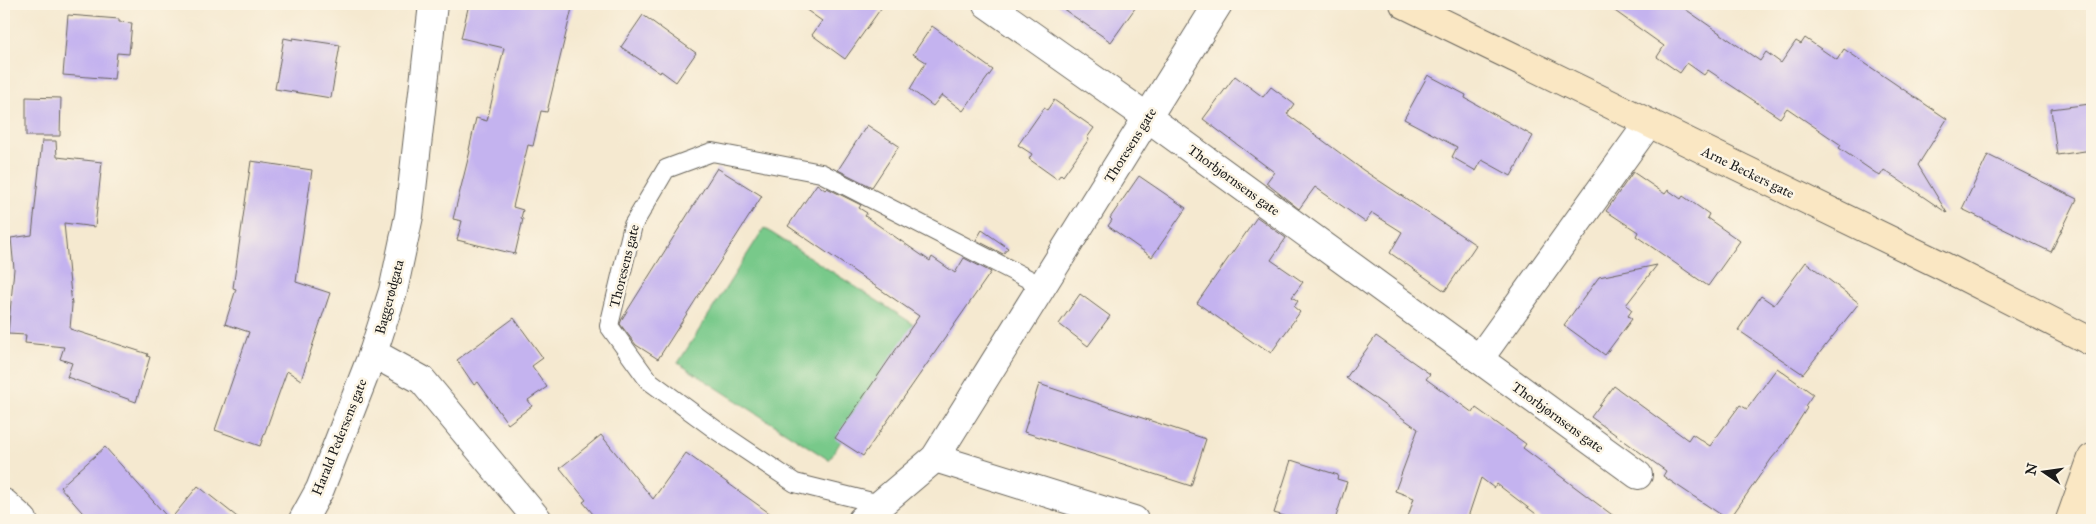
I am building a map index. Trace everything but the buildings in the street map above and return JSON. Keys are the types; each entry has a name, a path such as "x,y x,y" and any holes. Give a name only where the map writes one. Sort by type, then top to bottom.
{"main road":[{"name":"Arne Beckers gate","path":"1404,4 1943,266 2092,342"},
{"path":"2070,520 2092,458"}],"street":[{"name":"Baggerødgata","path":"433,4 409,216 393,291 373,353 422,380 538,520"},
{"name":"Thorbjørnsens gate","path":"987,4 1147,117 1638,475"},
{"name":"Thoresens gate","path":"871,512 935,458 1218,4"},
{"path":"1479,359 1648,124"},
{"name":"Harald Pedersens gate","path":"304,520 320,489 373,353"},
{"path":"935,458 1134,520"},
{"path":"4,503 23,520"}],"lane":[{"name":"Thoresens gate","path":"871,512 795,483 716,430 648,380 609,326 633,225 666,169 712,152 821,173 1042,286"}],"green space":[{"path":"764,228 915,325 829,460 678,363"}]}
